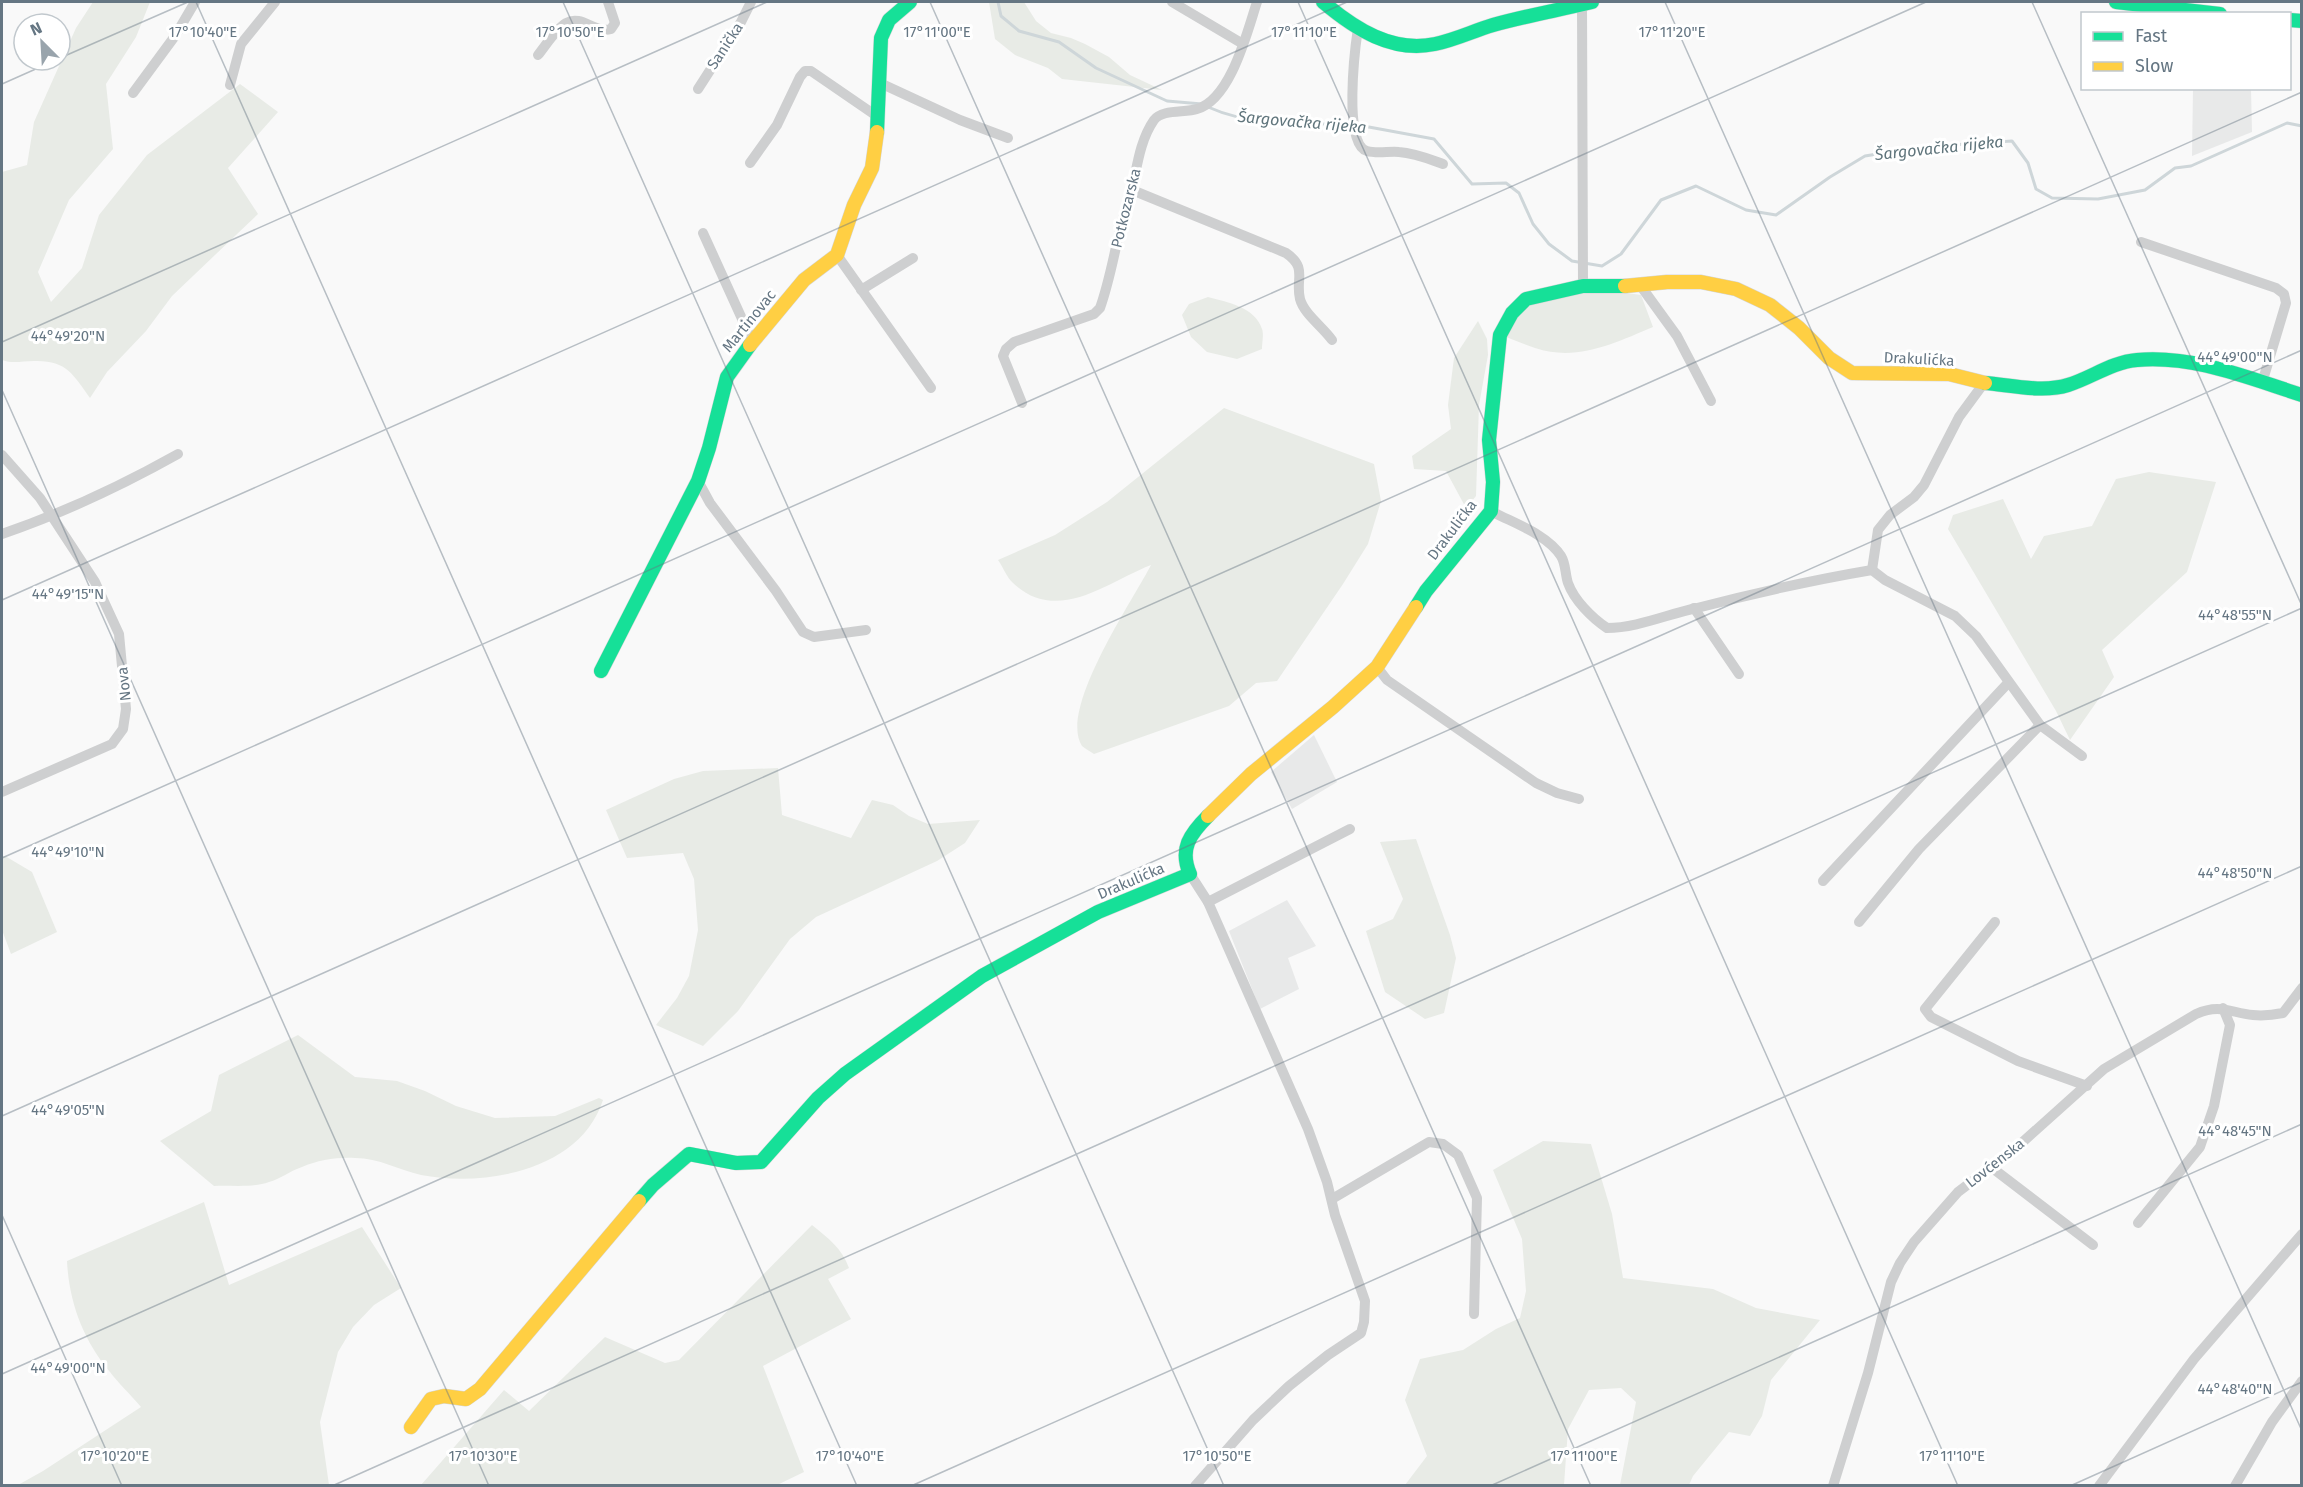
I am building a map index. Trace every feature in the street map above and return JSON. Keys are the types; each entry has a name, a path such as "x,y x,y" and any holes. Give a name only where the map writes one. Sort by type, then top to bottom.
{"street":[{"path":"133,93 175,36 195,2"},
{"path":"230,85 241,44 275,2"},
{"path":"538,55 564,24 582,21 600,31 611,29 615,23 608,2"},
{"name":"Sanička","path":"698,89 752,2"},
{"path":"910,2 889,20 881,38 876,147 872,168 854,205 837,255 931,388"},
{"path":"1172,2 1242,44"},
{"name":"Potkozarska","path":"1022,403 1003,356 1006,349 1014,342 1094,314 1100,308 1144,141 1156,118 1164,114 1198,109 1213,100 1225,85 1257,2"},
{"path":"1323,2 1358,28 1386,42 1410,47 1434,45 1492,26 1587,3 1581,255 1583,286"},
{"path":"2116,2 2203,12"},
{"path":"1358,28 1353,66 1355,134 1360,148 1365,151 1420,155 1443,164"},
{"path":"750,163 777,125 805,71 811,71 878,117"},
{"path":"880,83 960,120 1008,138"},
{"path":"1132,190 1286,253 1296,260 1300,269 1300,297 1304,307 1332,339"},
{"path":"703,233 753,343"},
{"path":"2141,242 2276,288 2284,294 2286,303 2262,383"},
{"name":"Martinovac","path":"601,671 698,481 710,448 727,377 737,361 804,280 837,255"},
{"path":"861,290 913,258"},
{"name":"Drakulićka","path":"411,1427 428,1400 440,1394 466,1399 480,1389 653,1185 689,1154 742,1165 754,1165 761,1162 818,1098 845,1074 982,976 1098,912 1190,874 1184,861 1191,835 1251,774 1333,707 1377,667 1426,591 1491,511 1493,482 1489,440 1500,335 1512,312 1526,299 1583,286 1616,287 1701,282 1736,289 1770,305 1799,328 1829,358 1852,373 1949,374 1984,383 2046,388 2066,386 2107,368 2133,360 2165,358 2206,365 2301,395"},
{"path":"1640,285 1677,336 1711,401"},
{"path":"1872,570 1878,530 1890,515 1914,497 1924,485 1959,417 1984,383"},
{"path":"2,534 52,517 131,480 178,454"},
{"name":"Nova","path":"2,455 40,498 95,582 118,634 126,709 123,729 112,744 2,792"},
{"path":"698,481 710,503 776,591 803,632 814,638 866,630"},
{"path":"1491,511 1556,549 1564,562 1569,587 1583,606 1607,628 1623,627 1694,608 1872,570 1885,580 1955,616 1977,636 2008,683 2025,702 2040,725 2082,756"},
{"path":"1694,608 1739,674"},
{"path":"1377,667 1387,680 1536,783 1557,793 1579,799"},
{"path":"1823,880 2008,683"},
{"path":"1859,922 1919,849 2040,725"},
{"path":"1208,902 1350,829"},
{"path":"1190,874 1208,902 1308,1129 1365,1301 1361,1333 1328,1355 1289,1386 1253,1420 1195,1485"},
{"path":"1995,922 1925,1010 1931,1017 2018,1061 2087,1086"},
{"name":"Lovćenska","path":"1833,1485 1868,1373 1891,1282 1914,1242 1958,1192 2016,1148 2104,1069 2196,1014 2206,1009 2223,1008 2253,1015 2283,1013 2301,988"},
{"path":"2138,1223 2200,1147 2214,1106 2230,1025 2223,1008"},
{"path":"1332,1199 1428,1142 1443,1144 1458,1155 1477,1198 1474,1314"},
{"path":"1991,1167 2093,1245"},
{"path":"2099,1485 2194,1359 2301,1234"},
{"path":"2235,1485 2272,1422 2301,1381"}],"shaded area":[{"path":"93,2 150,2 136,37 106,84 113,149 69,200 38,272 51,302 82,268 99,215 147,155 240,84 278,112 228,168 258,214 172,296 146,331 107,372 90,398 73,375 61,366 45,361 2,360 2,172 27,165 34,122 56,72 72,72 72,37"},
{"path":"989,2 1024,2 1036,21 1051,33 1085,44 1109,57 1130,75 1162,90 1062,79 1048,68 1015,55 995,39"},
{"path":"2193,90 2251,90 2252,132 2192,156"},
{"path":"1613,291 1641,295 1653,327 1596,349 1566,353 1535,348 1500,335 1512,313 1542,294"},
{"path":"1208,297 1240,307 1253,315 1263,331 1262,349 1237,359 1207,352 1191,337 1182,315 1189,304"},
{"path":"1478,321 1487,339 1488,355 1479,405 1476,496 1466,508 1446,471 1414,469 1412,456 1451,429 1448,405 1454,358"},
{"path":"1224,408 1374,464 1381,501 1368,544 1277,681 1256,683 1229,706 1094,754 1082,746 1077,729 1080,707 1101,655 1151,565 1082,596 1065,600 1047,600 1030,595 1013,583 998,560 1055,535 1107,502"},
{"path":"2149,472 2216,482 2187,572 2102,650 2114,677 2070,740 2056,711 1948,529 1953,515 2003,499 2031,559 2044,536 2092,526 2116,479"},
{"path":"1314,735 1337,782 1292,809 1271,772"},
{"path":"778,768 782,815 851,838 872,800 893,805 909,816 928,824 980,820 965,843 937,861 816,917 790,939 738,1011 703,1046 656,1025 677,998 689,976 698,930 694,879 683,853 627,858 606,810 674,779 703,771"},
{"path":"1416,839 1456,958 1444,1013 1425,1019 1385,992 1366,931 1393,919 1403,899 1380,842"},
{"path":"2,856 32,872 57,932 11,954 2,930"},
{"path":"1287,900 1316,946 1288,958 1299,989 1260,1009 1229,931"},
{"path":"298,1035 355,1077 397,1081 456,1106 495,1118 555,1116 599,1098 603,1100 591,1124 574,1143 552,1158 527,1169 473,1178 421,1175 372,1160 342,1158 308,1165 263,1184 214,1186 160,1141 211,1111 219,1075"},
{"path":"1543,1141 1591,1144 1612,1214 1623,1278 1713,1289 1756,1308 1820,1320 1771,1380 1762,1416 1750,1436 1729,1432 1693,1476 1689,1485 1620,1485 1636,1402 1621,1388 1589,1390 1568,1429 1564,1485 1405,1485 1427,1456 1405,1400 1420,1359 1463,1350 1496,1329 1520,1318 1526,1291 1522,1239 1493,1170"},
{"path":"204,1202 229,1285 362,1227 401,1288 374,1305 353,1327 338,1352 320,1422 329,1485 18,1485 141,1407 100,1360 85,1334 74,1306 67,1261"},
{"path":"812,1225 838,1249 849,1268 828,1279 851,1319 763,1366 804,1472 775,1486 421,1485 504,1390 529,1411 605,1337 665,1363 679,1360"}],"waterway":[{"name":"Šargovačka rijeka","path":"998,2 1001,16 1019,31 1059,42 1096,68 1167,101 1202,104"},
{"name":"Šargovačka rijeka","path":"1208,107 1260,121 1351,124"},
{"name":"Šargovačka rijeka","path":"1358,125 1434,139 1472,184 1506,183 1519,193 1533,224 1549,244 1572,261 1602,266 1621,254 1661,200 1696,186 1746,210 1776,215 1830,177 1865,156 1920,147 2012,141 2028,163 2036,189 2052,198 2098,199 2145,190 2175,168 2191,166 2287,123 2302,126"}],"traffic: fast":[{"path":"877,132 881,38 889,20 910,2"},
{"path":"1323,2 1361,30 1389,42 1419,46 1457,38 1505,22 1592,2"},
{"path":"2116,2 2203,12"},
{"path":"2291,20 2302,21"},
{"path":"1416,607 1426,591 1491,511 1493,482 1489,440 1500,335 1512,313 1526,299 1583,286 1625,286"},
{"path":"601,671 698,481 727,377 750,345"},
{"path":"1985,383 2026,388 2058,387 2077,382 2128,361 2158,359 2221,369 2302,395"},
{"path":"639,1201 653,1185 689,1154 736,1163 761,1162 818,1098 845,1074 982,976 1098,912 1190,874 1186,857 1188,842 1208,816"}],"traffic: slow":[{"path":"750,345 804,280 837,255 854,205 872,168 877,132"},
{"path":"1625,286 1701,282 1736,289 1770,305 1799,328 1829,358 1852,373 1949,374 1985,383"},
{"path":"1208,816 1251,774 1333,707 1377,667 1416,607"},
{"path":"411,1427 431,1399 444,1396 466,1399 480,1389 639,1201"}]}
